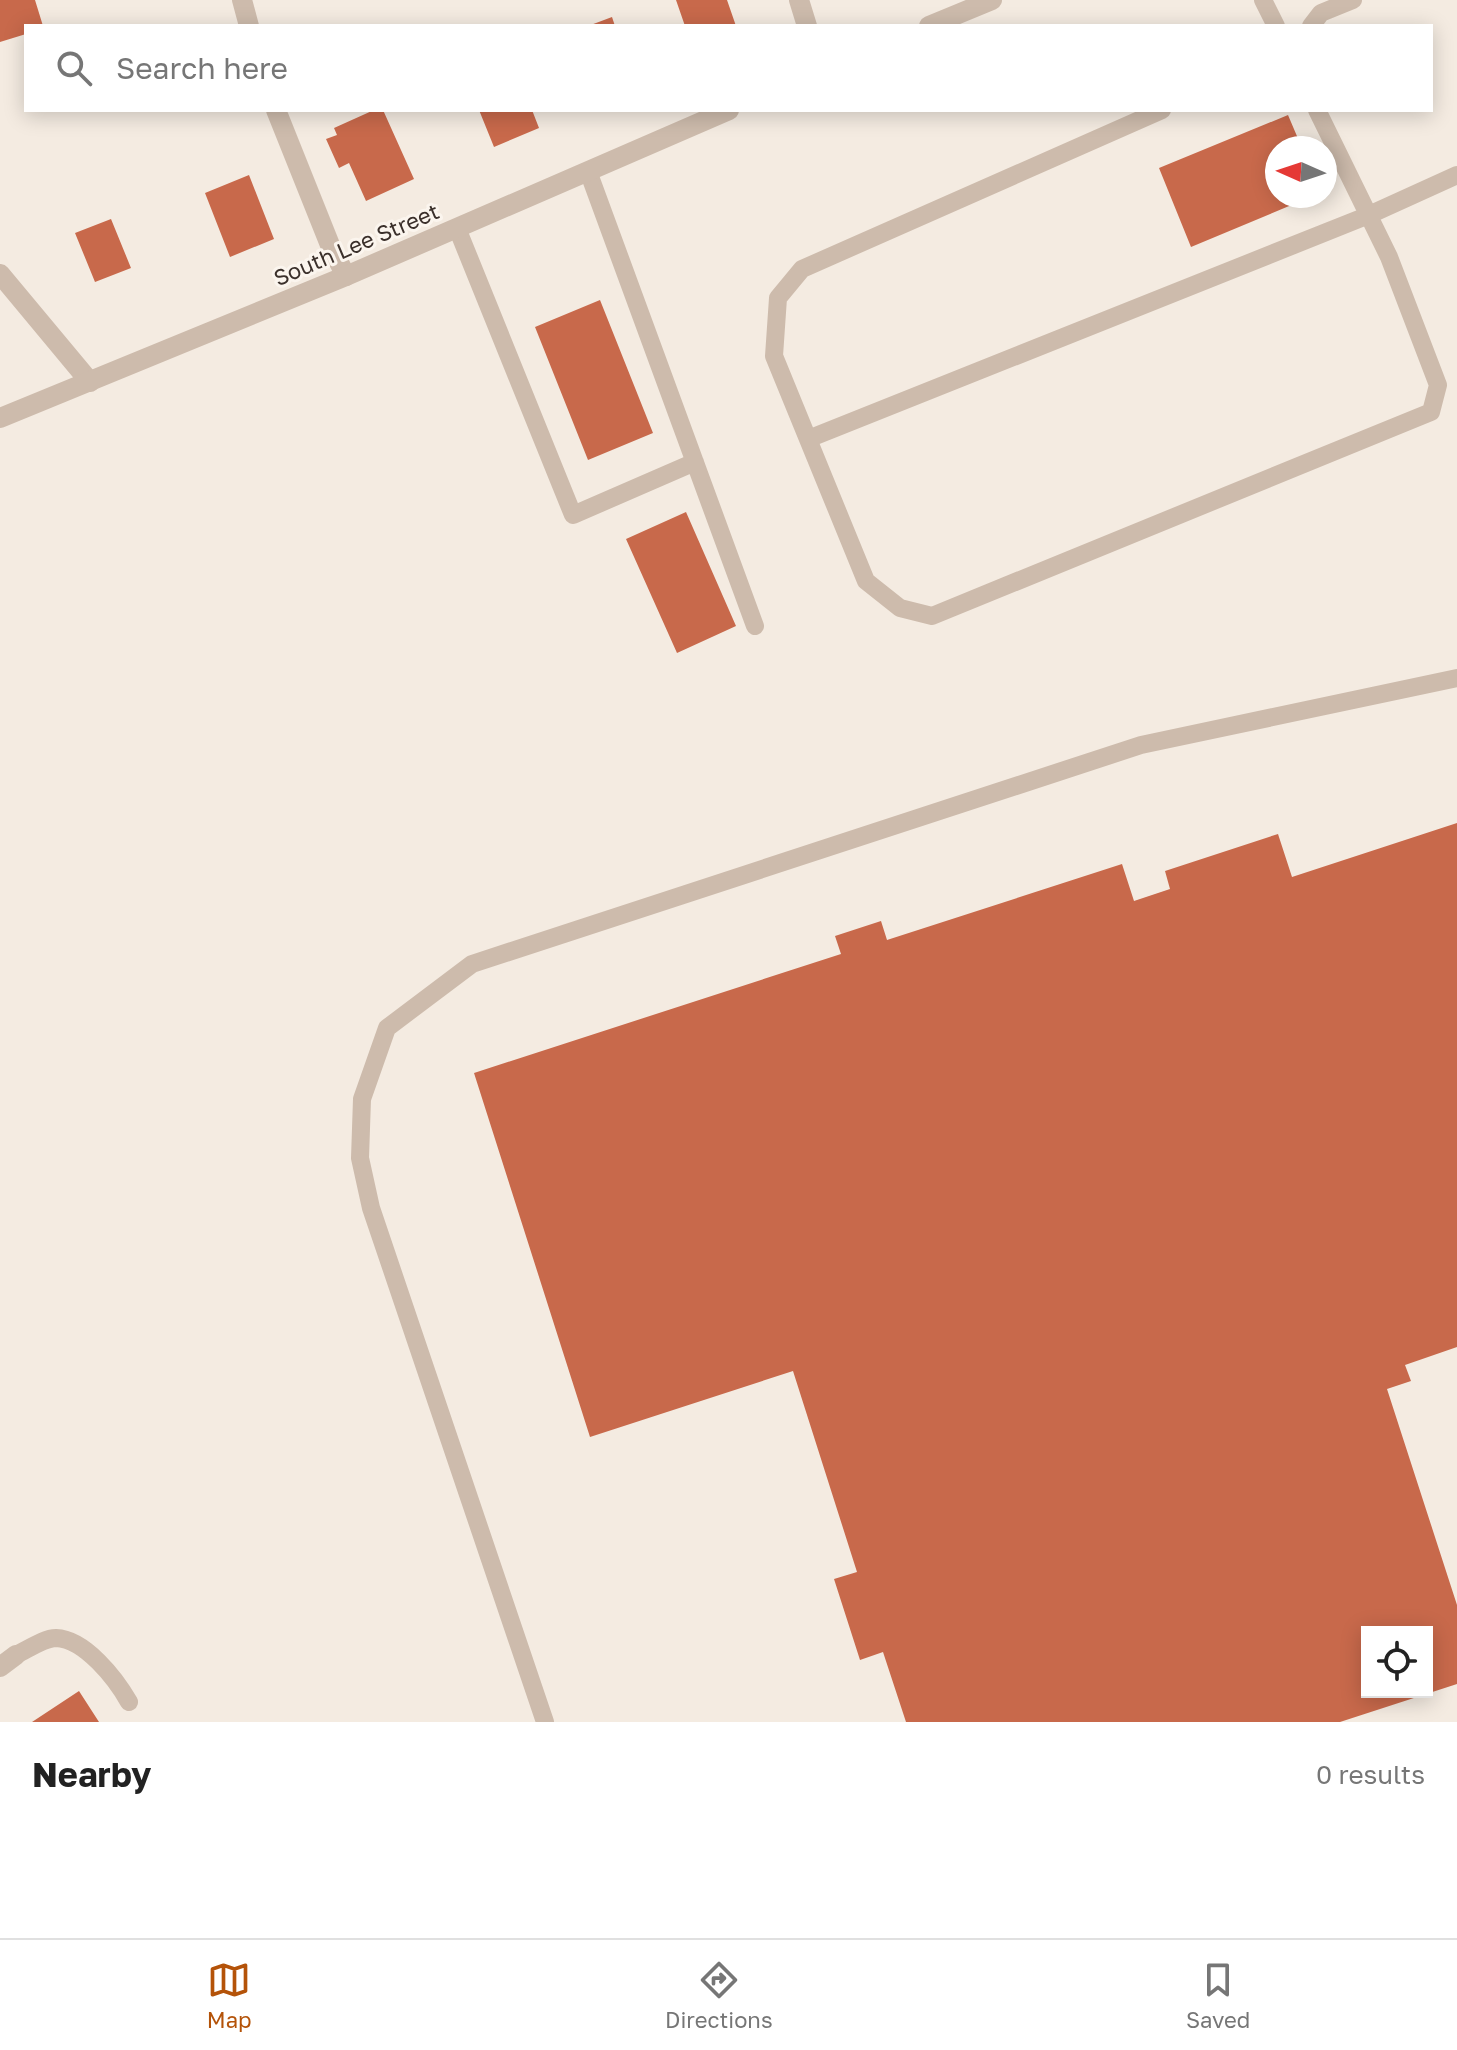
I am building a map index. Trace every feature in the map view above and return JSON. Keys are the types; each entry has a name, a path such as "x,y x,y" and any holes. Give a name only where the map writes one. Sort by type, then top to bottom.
{"street":[{"path":"242,0 248,24"},
{"path":"799,0 806,24"},
{"path":"934,24 992,0"},
{"path":"277,112 330,245 346,276"},
{"name":"South Lee Street","path":"0,418 346,276 724,112"},
{"path":"0,274 90,382"}],"lane":[{"path":"1263,0 1275,24"},
{"path":"1313,24 1321,13 1353,0"},
{"path":"1157,112 802,269 778,298 774,356 866,581 900,608 932,616 1431,412 1438,385 1389,257 1318,112"},
{"path":"588,171 755,626"},
{"path":"808,439 1369,215 1457,175"},
{"path":"457,228 573,515 695,462"},
{"path":"545,1722 371,1208 360,1158 362,1099 387,1028 472,964 657,903 1141,745 1457,678"},
{"path":"8,1661 54,1638 77,1644 116,1678 129,1702"}],"building":[{"path":"0,0 35,0 42,24 24,24 24,35 0,42"},
{"path":"676,0 727,0 735,24 684,24"},
{"path":"612,17 614,24 593,24"},
{"path":"370,112 384,112 414,179 366,201 349,163 339,168 326,139 337,135 334,128"},
{"path":"480,112 533,112 539,128 494,147"},
{"path":"1288,115 1297,136 1265,136 1265,208 1284,208 1191,247 1159,168"},
{"path":"249,175 274,239 230,257 205,193"},
{"path":"111,219 131,268 95,282 75,233"},
{"path":"600,300 653,433 588,460 535,327"},
{"path":"686,512 736,626 677,653 626,539"},
{"path":"1457,823 1457,1347 1405,1365 1411,1381 1387,1389 1457,1605 1457,1684 1433,1692 1433,1626 1361,1626 1361,1698 1414,1698 1340,1722 906,1722 883,1652 860,1660 834,1579 857,1572 793,1371 590,1437 474,1073 841,954 835,936 881,921 887,940 1122,864 1134,901 1170,889 1165,871 1278,834 1292,877"},
{"path":"79,1691 99,1722 32,1722"}]}
